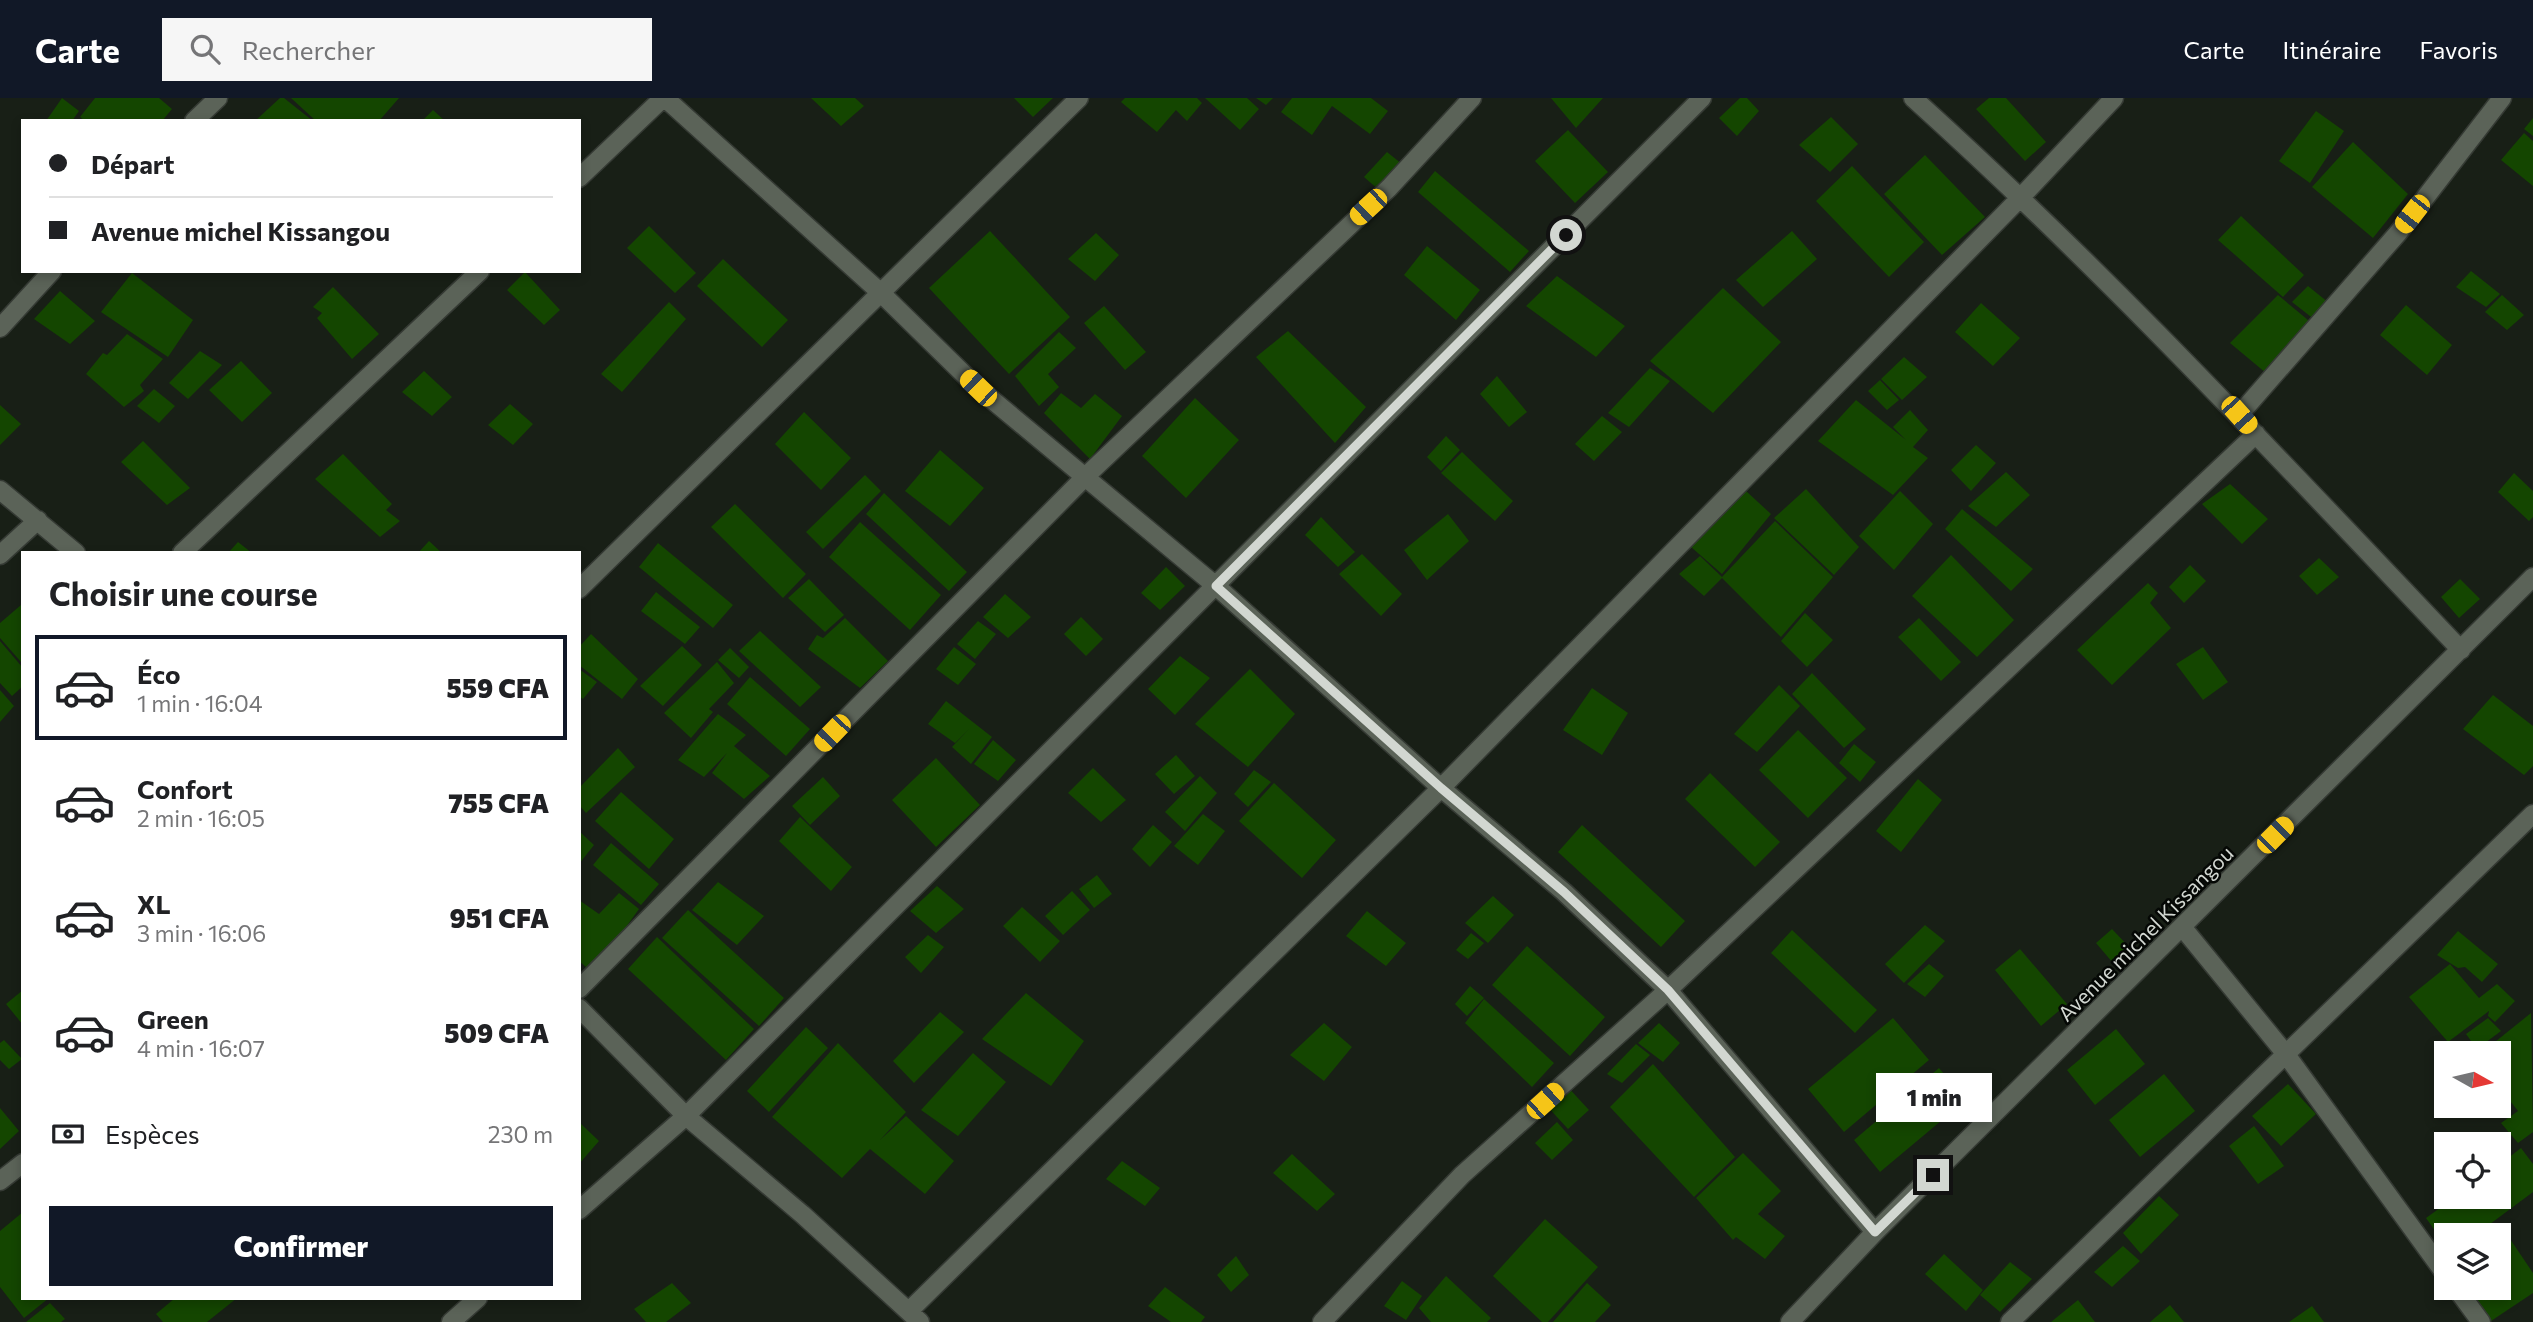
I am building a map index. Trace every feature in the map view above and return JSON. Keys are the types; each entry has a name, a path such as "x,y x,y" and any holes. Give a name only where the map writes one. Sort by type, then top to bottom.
{"street":[{"path":"196,119 218,98"},
{"path":"581,176 664,98 881,293 978,388 1216,586 1441,788 1564,892 1668,990 1875,1232"},
{"path":"581,587 1079,98"},
{"path":"581,987 1086,476 1389,188 1472,98"},
{"path":"581,1208 686,1116 1702,98"},
{"path":"1913,98 2022,196 2239,415 2461,650"},
{"path":"581,1010 686,1116 802,1213 914,1317 1441,788 2022,196 2114,98"},
{"path":"2239,415 2398,233 2502,98"},
{"path":"0,328 50,273"},
{"path":"184,551 478,273"},
{"path":"1322,1322 1462,1175 1668,990 2256,434"},
{"path":"0,490 74,551"},
{"path":"0,555 38,520"},
{"name":"Avenue michel Kissangou","path":"1790,1322 1875,1232 2533,577"},
{"path":"2010,1322 2533,814"},
{"path":"2183,928 2285,1053 2434,1258"},
{"path":"0,1181 21,1165"},
{"path":"451,1322 476,1300"},
{"path":"2465,1300 2481,1322"}],"building":[{"path":"62,98 79,111 73,119 47,119"},
{"path":"95,98 159,98 172,109 164,119 80,117"},
{"path":"280,98 284,98 310,119 257,119"},
{"path":"291,98 399,98 381,119 314,119"},
{"path":"811,98 855,98 864,106 841,126"},
{"path":"1014,98 1053,98 1033,117"},
{"path":"1125,98 1197,98 1202,103 1187,121 1176,110 1157,132 1121,102"},
{"path":"1205,98 1247,98 1259,109 1240,130"},
{"path":"1256,98 1273,98 1266,105"},
{"path":"1292,98 1371,98 1388,111 1370,134 1332,106 1312,135 1281,112"},
{"path":"1551,98 1603,98 1576,128"},
{"path":"1740,98 1747,98 1759,111 1737,136 1719,118"},
{"path":"1989,98 2006,98 2046,142 2025,161 1976,109"},
{"path":"433,110 443,119 424,119"},
{"path":"2316,111 2344,131 2310,183 2279,161"},
{"path":"1831,117 1858,144 1830,172 1799,145"},
{"path":"2533,118 2533,136 2524,129"},
{"path":"1568,130 1608,172 1575,203 1535,161"},
{"path":"2524,133 2533,141 2533,186 2501,160"},
{"path":"2353,142 2408,194 2373,238 2312,187"},
{"path":"1387,152 1402,164 1380,191 1364,177"},
{"path":"1925,155 1985,217 1942,255 1884,194"},
{"path":"1852,166 1924,242 1889,277 1816,201"},
{"path":"1435,171 1529,251 1510,272 1418,192"},
{"path":"2241,216 2304,275 2283,297 2218,240"},
{"path":"649,226 696,273 675,293 627,248"},
{"path":"990,231 1070,317 1009,374 929,288"},
{"path":"1792,231 1817,259 1763,307 1736,280"},
{"path":"1096,233 1119,255 1095,281 1068,259"},
{"path":"1427,246 1480,290 1456,320 1404,275"},
{"path":"723,259 788,320 762,347 697,286"},
{"path":"2471,271 2500,294 2486,307 2456,287"},
{"path":"132,273 193,320 168,357 101,312"},
{"path":"526,273 560,310 544,325 507,290"},
{"path":"1557,276 1625,326 1596,357 1526,306"},
{"path":"2308,286 2329,303 2315,320 2292,302"},
{"path":"333,287 379,334 352,359 317,318 322,313 313,307"},
{"path":"1723,288 1781,342 1713,413 1650,361"},
{"path":"60,291 95,321 70,344 34,319"},
{"path":"2278,295 2314,325 2266,373 2230,343"},
{"path":"2502,295 2524,315 2507,330 2485,312"},
{"path":"669,302 686,319 622,392 601,374"},
{"path":"1981,303 2020,338 1993,366 1955,332"},
{"path":"2406,305 2452,345 2427,375 2380,335"},
{"path":"1104,306 1146,352 1125,370 1084,323"},
{"path":"1288,331 1366,407 1335,443 1256,357"},
{"path":"1059,332 1076,348 1048,374 1059,387 1039,406 1015,376"},
{"path":"127,334 163,359 140,385 144,391 124,407 86,374 103,353 107,355"},
{"path":"200,351 222,365 188,399 169,383"},
{"path":"1904,357 1927,377 1902,400 1881,379"},
{"path":"241,361 272,393 242,422 209,390"},
{"path":"1650,368 1670,381 1629,427 1608,413"},
{"path":"424,371 452,397 432,416 402,392"},
{"path":"1497,376 1527,412 1509,427 1480,394"},
{"path":"1880,380 1899,400 1887,410 1868,391"},
{"path":"154,389 175,406 159,423 137,406"},
{"path":"1061,393 1081,408 1095,394 1122,416 1090,459 1044,413"},
{"path":"1195,398 1239,440 1186,498 1142,456"},
{"path":"1856,400 1906,440 1893,427 1910,410 1928,430 1913,447 1928,458 1893,495 1818,441"},
{"path":"510,404 533,424 513,445 488,425"},
{"path":"0,405 21,424 0,445"},
{"path":"804,412 851,458 821,490 775,444"},
{"path":"1602,416 1622,432 1594,461 1575,444"},
{"path":"1446,436 1460,450 1441,471 1427,457"},
{"path":"143,441 190,488 167,505 121,462"},
{"path":"1976,445 1996,463 1971,491 1951,470"},
{"path":"940,450 984,488 950,526 905,491"},
{"path":"1462,452 1513,501 1495,521 1441,473"},
{"path":"343,454 392,504 386,510 400,521 380,537 315,479"},
{"path":"2006,472 2030,495 1996,527 1968,506"},
{"path":"2514,473 2533,491 2533,517 2529,521 2498,492"},
{"path":"865,475 881,491 823,549 806,532"},
{"path":"2230,484 2268,519 2242,544 2202,504"},
{"path":"1806,489 1859,547 1834,575 1774,518"},
{"path":"1746,491 1771,514 1722,574 1691,547"},
{"path":"1900,491 1933,524 1894,570 1859,536"},
{"path":"884,493 967,572 949,591 866,514"},
{"path":"735,504 806,574 783,598 711,527"},
{"path":"1962,509 2033,569 2011,591 1945,529"},
{"path":"1448,514 1469,541 1427,580 1404,550"},
{"path":"1321,517 1355,552 1338,567 1305,535"},
{"path":"1775,521 1833,577 1781,637 1722,578 1704,596 1679,574 1700,556 1722,577"},
{"path":"860,522 941,595 910,630 829,557"},
{"path":"429,541 440,551 420,551"},
{"path":"238,542 249,551 230,551"},
{"path":"658,543 733,605 713,628 639,567"},
{"path":"1362,554 1402,594 1381,616 1339,574"},
{"path":"1951,555 2014,620 1977,657 1912,596"},
{"path":"2319,558 2339,577 2317,595 2299,576"},
{"path":"2190,565 2206,581 2184,603 2169,587"},
{"path":"1166,567 1185,586 1160,610 1141,593"},
{"path":"809,579 844,615 825,632 788,598"},
{"path":"2460,579 2480,599 2459,618 2441,597"},
{"path":"2148,583 2158,593 2150,603 2171,628 2112,685 2077,650"},
{"path":"656,592 700,627 685,644 641,611"},
{"path":"1005,594 1031,617 1008,638 983,617"},
{"path":"21,605 21,662 0,638 0,623"},
{"path":"1805,613 1833,640 1807,667 1781,641"},
{"path":"1081,617 1103,639 1086,656 1064,634"},
{"path":"845,618 888,661 860,688 808,649 817,635 823,638"},
{"path":"1919,618 1961,662 1941,681 1898,637"},
{"path":"978,621 996,634 975,659 957,644"},
{"path":"760,631 821,687 800,707 739,651"},
{"path":"591,634 638,679 622,699 581,667 581,645"},
{"path":"0,641 21,666 21,688 12,696 0,683"},
{"path":"682,646 702,665 663,706 640,686"},
{"path":"954,647 976,664 958,685 936,669"},
{"path":"2203,647 2228,682 2203,700 2176,664"},
{"path":"730,648 749,667 739,678 718,660"},
{"path":"1180,656 1210,678 1175,715 1148,689"},
{"path":"717,662 734,683 709,709 713,712 691,738 664,713"},
{"path":"1250,669 1295,714 1248,767 1195,724"},
{"path":"581,670 597,682 583,699 581,698"},
{"path":"1812,673 1866,729 1844,748 1792,694"},
{"path":"750,677 810,729 786,756 727,704"},
{"path":"1779,685 1800,706 1757,752 1734,734"},
{"path":"1592,688 1628,713 1602,755 1563,730"},
{"path":"0,690 14,706 0,722"},
{"path":"2493,695 2533,726 2533,766 2524,775 2463,729"},
{"path":"946,701 992,737 971,764 952,747 969,729 955,743 928,724"},
{"path":"718,714 746,735 734,746 770,776 744,799 712,773 727,753 704,777 678,760"},
{"path":"1798,730 1847,778 1808,818 1759,770"},
{"path":"993,740 1016,760 998,781 974,764"},
{"path":"1854,744 1876,762 1860,782 1839,763"},
{"path":"618,748 635,767 586,813 581,807 581,786"},
{"path":"1176,755 1195,776 1174,794 1155,774"},
{"path":"936,758 980,805 936,847 892,800"},
{"path":"1093,768 1126,800 1101,822 1068,793"},
{"path":"1254,770 1271,782 1248,807 1234,794"},
{"path":"1710,773 1780,842 1755,867 1685,799"},
{"path":"1200,776 1217,793 1185,831 1165,812"},
{"path":"823,777 840,796 810,825 792,806"},
{"path":"1918,779 1942,800 1901,852 1876,831"},
{"path":"1274,783 1336,840 1302,878 1239,821"},
{"path":"621,792 674,839 649,869 595,821"},
{"path":"1203,814 1225,831 1198,865 1174,846"},
{"path":"800,817 852,867 831,891 779,841"},
{"path":"1153,825 1172,842 1150,867 1132,849"},
{"path":"1582,825 1685,921 1661,947 1558,852"},
{"path":"581,833 594,845 581,861"},
{"path":"611,843 659,884 641,905 593,865"},
{"path":"1097,875 1112,894 1094,908 1079,889"},
{"path":"718,882 764,916 737,945 692,910"},
{"path":"937,886 964,909 936,933 910,911"},
{"path":"1072,891 1090,910 1063,935 1045,916"},
{"path":"619,893 639,909 593,973 581,963 581,901 599,914"},
{"path":"1493,896 1514,915 1488,943 1465,923"},
{"path":"1022,907 1060,941 1040,962 1003,926"},
{"path":"688,910 784,998 759,1026 662,938"},
{"path":"1367,911 1406,943 1386,966 1346,936"},
{"path":"1925,925 1945,941 1904,983 1885,964"},
{"path":"2112,929 2131,949 2113,963 2096,943"},
{"path":"1792,930 1877,1010 1855,1033 1771,953"},
{"path":"2458,931 2498,964 2482,982 2465,967 2458,968 2437,955"},
{"path":"1471,933 1484,943 1468,959 1456,950"},
{"path":"928,935 944,947 921,973 905,957"},
{"path":"657,937 754,1029 726,1060 628,969"},
{"path":"1527,946 1605,1017 1570,1056 1492,985"},
{"path":"2020,949 2067,1004 2041,1026 1995,970"},
{"path":"1929,964 1944,976 1925,997 1907,984"},
{"path":"2450,964 2479,998 2497,984 2515,1001 2495,1022 2488,1016 2489,1011 2447,1041 2409,997"},
{"path":"1470,986 1484,998 1467,1016 1455,1004"},
{"path":"21,992 21,1023 6,1004"},
{"path":"1026,993 1084,1041 1051,1086 982,1039"},
{"path":"1484,999 1554,1063 1532,1087 1465,1023"},
{"path":"940,1012 964,1032 914,1083 893,1061"},
{"path":"2531,1013 2533,1132 2518,1143 2501,1123 2518,1111 2511,1102 2511,1041 2496,1041"},
{"path":"1893,1018 1929,1060 1844,1132 1808,1089"},
{"path":"2488,1018 2501,1031 2488,1041 2471,1041 2466,1034"},
{"path":"1324,1023 1352,1047 1324,1081 1290,1055"},
{"path":"1659,1023 1680,1043 1663,1062 1638,1043"},
{"path":"806,1027 828,1048 769,1112 747,1091"},
{"path":"2116,1029 2145,1064 2095,1105 2067,1070"},
{"path":"4,1040 21,1058 9,1069 0,1060 0,1043"},
{"path":"838,1043 906,1112 880,1140 906,1116 954,1161 925,1194 870,1149 842,1178 772,1117"},
{"path":"1636,1044 1650,1055 1622,1083 1607,1074"},
{"path":"973,1053 1006,1082 958,1136 921,1110"},
{"path":"1653,1064 1735,1157 1694,1197 1610,1107"},
{"path":"1939,1068 1966,1100 1880,1172 1854,1140"},
{"path":"2164,1074 2195,1111 2140,1157 2109,1120"},
{"path":"1565,1084 1589,1110 1568,1129 1545,1104"},
{"path":"2288,1084 2316,1114 2281,1146 2252,1116"},
{"path":"0,1108 19,1131 0,1149"},
{"path":"1557,1122 1573,1140 1552,1160 1535,1143"},
{"path":"581,1124 599,1141 581,1162"},
{"path":"2254,1126 2284,1166 2258,1184 2229,1146"},
{"path":"2521,1148 2533,1164 2533,1192 2511,1208 2511,1156"},
{"path":"1743,1153 1781,1191 1758,1214 1785,1236 1765,1259 1736,1237 1733,1240 1696,1198"},
{"path":"1292,1154 1335,1194 1317,1211 1273,1173"},
{"path":"1122,1161 1160,1188 1145,1206 1106,1179"},
{"path":"2159,1196 2179,1215 2141,1254 2123,1233"},
{"path":"2438,1209 2510,1209 2491,1223 2434,1223 2434,1229 2426,1218"},
{"path":"21,1214 21,1300 46,1300 24,1318 0,1287 0,1231"},
{"path":"1545,1219 1598,1267 1548,1322 1542,1322 1493,1276"},
{"path":"2511,1240 2533,1273 2533,1293 2491,1321 2477,1300 2511,1300"},
{"path":"2123,1246 2140,1261 2112,1287 2094,1272"},
{"path":"1944,1254 1983,1290 1966,1311 1925,1274"},
{"path":"1236,1256 1249,1275 1231,1292 1217,1275"},
{"path":"2010,1262 2032,1279 2000,1312 1980,1295"},
{"path":"1446,1276 1491,1318 1487,1322 1431,1322 1419,1308"},
{"path":"1402,1281 1422,1296 1406,1320 1384,1306"},
{"path":"672,1283 691,1303 666,1322 646,1322 634,1309"},
{"path":"1587,1283 1611,1305 1595,1322 1553,1322"},
{"path":"1165,1287 1205,1317 1201,1322 1171,1322 1148,1306"},
{"path":"173,1300 234,1300 207,1322 163,1322 156,1314"},
{"path":"2078,1300 2095,1322 2051,1322"},
{"path":"50,1303 65,1319 61,1322 26,1322"},
{"path":"2170,1305 2184,1322 2150,1322"},
{"path":"2312,1306 2324,1322 2289,1322"}],"route":[{"path":"1566,235 1216,586 1441,788 1564,892 1668,990 1875,1232 1933,1175"}]}
